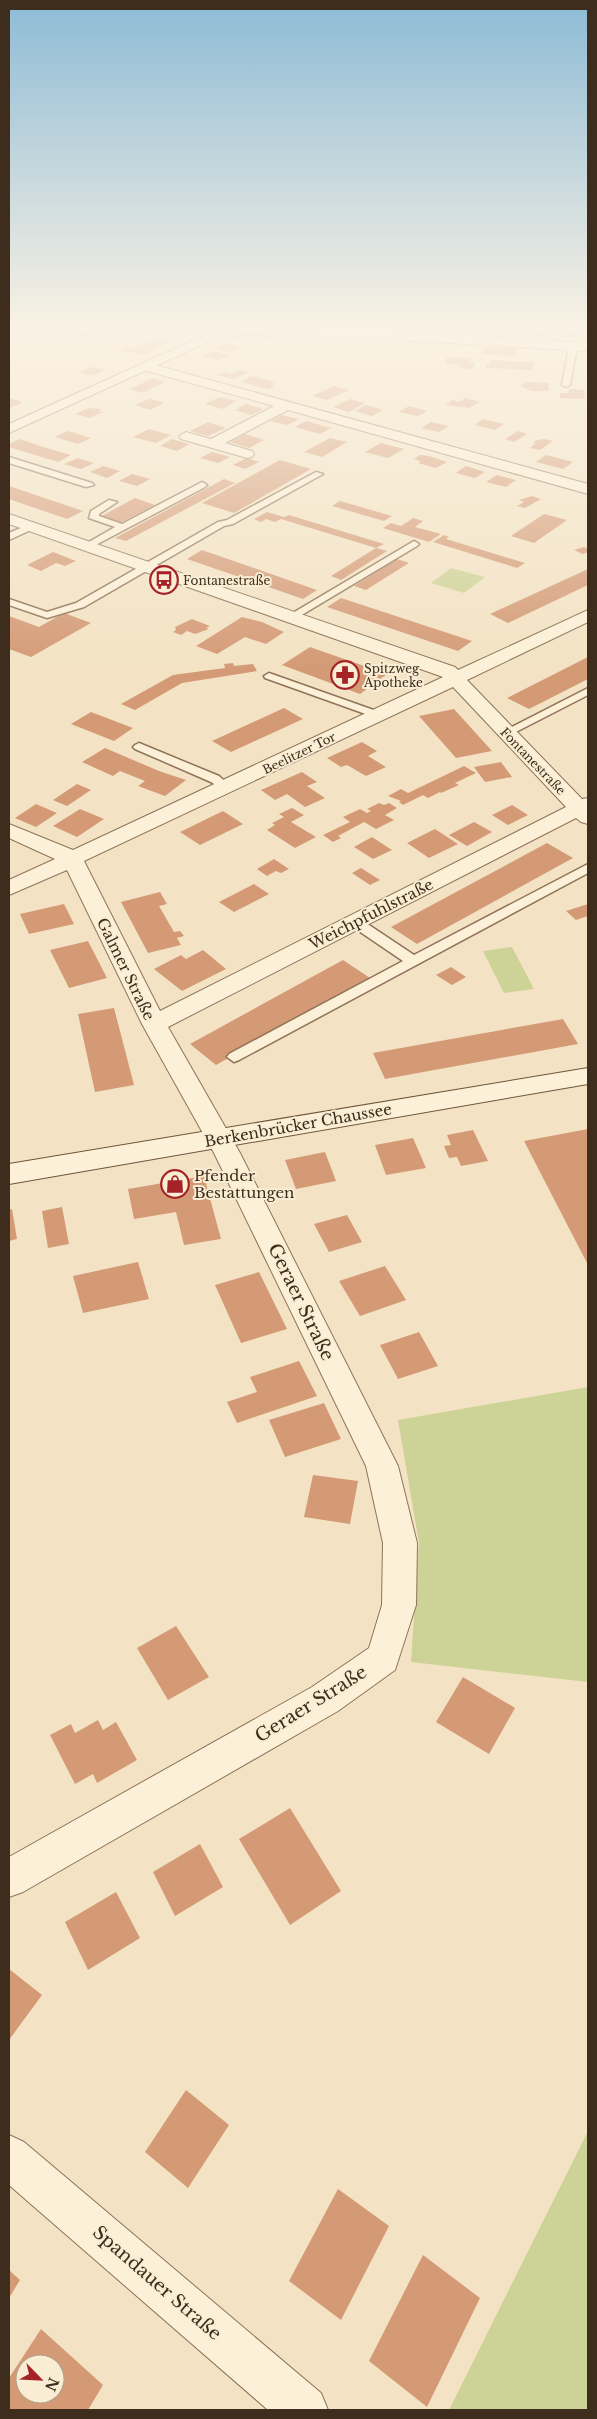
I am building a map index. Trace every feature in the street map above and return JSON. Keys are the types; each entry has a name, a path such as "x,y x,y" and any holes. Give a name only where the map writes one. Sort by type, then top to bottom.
{"street":[{"path":"212,444 247,454"},
{"path":"424,444 588,489"},
{"name":"Fontanestraße","path":"9,519 448,671 506,733 585,810"},
{"name":"Beelitzer Tor","path":"9,888 226,788 588,615"},
{"name":"Weichpfuhlstraße","path":"154,1024 355,922 585,810"},
{"path":"9,830 72,858"},
{"name":"Galmer Straße","path":"72,858 154,1024 217,1138"},
{"name":"Berkenbrücker Chaussee","path":"9,1174 588,1076"},
{"name":"Geraer Straße","path":"9,1878 326,1699 383,1658 399,1605 400,1543 382,1466 231,1162 217,1138"},
{"name":"Spandauer Straße","path":"9,2157 304,2410"}],"lane":[{"path":"9,460 89,485"},
{"path":"9,602 48,615 80,605 220,524 234,520 319,474"},
{"path":"87,546 202,485"},
{"path":"112,502 94,513 94,518 123,527"},
{"path":"9,537 30,527"},
{"path":"291,617 414,544"},
{"path":"269,676 378,715"},
{"path":"506,733 588,691"},
{"path":"140,747 215,780 226,788"},
{"path":"234,1057 588,868"},
{"path":"355,922 413,961"}],"green space":[{"path":"451,568 485,577 464,593 431,583"},
{"path":"512,947 534,989 504,993 483,951"},
{"path":"588,1387 588,1682 411,1662 419,1543 398,1420"},
{"path":"588,2131 588,2410 449,2410"}],"building":[{"path":"9,444 34,444 71,455 58,462 9,447"},
{"path":"164,444 189,444 177,451 160,446"},
{"path":"236,444 257,444 249,448"},
{"path":"319,444 344,444 322,457 304,452"},
{"path":"379,444 404,449 388,458 365,452"},
{"path":"535,444 549,444 540,450 530,448"},
{"path":"212,452 230,457 218,463 200,458"},
{"path":"420,455 447,462 436,468 418,463 421,461 414,459"},
{"path":"546,455 573,462 563,469 536,462"},
{"path":"78,458 94,463 81,469 64,464"},
{"path":"246,458 259,462 245,469 233,465"},
{"path":"280,460 311,469 234,513 202,503"},
{"path":"103,466 120,471 107,478 90,472"},
{"path":"466,466 485,472 475,478 456,473"},
{"path":"132,474 150,479 137,486 119,481"},
{"path":"497,475 516,480 506,487 486,482"},
{"path":"224,479 235,483 126,541 115,538"},
{"path":"9,486 83,511 67,519 9,499"},
{"path":"532,496 541,499 525,508 517,506 524,502 519,500"},
{"path":"135,498 155,505 120,523 100,517"},
{"path":"340,501 392,516 384,521 332,506"},
{"path":"267,512 284,517 289,515 384,544 376,548 281,519 275,522 266,519 261,522 254,519"},
{"path":"544,514 567,520 534,543 511,536"},
{"path":"413,518 423,521 415,527 441,534 429,542 383,528 391,523 401,526"},
{"path":"444,535 449,537 446,539 525,563 517,568 433,542"},
{"path":"584,547 588,549 588,552 583,554 574,550"},
{"path":"376,548 387,551 341,580 331,576"},
{"path":"202,550 317,590 303,599 187,559"},
{"path":"53,552 76,561 65,566 56,563 41,571 27,565"},
{"path":"397,559 409,563 366,590 354,586"},
{"path":"588,569 588,585 508,623 490,614"},
{"path":"341,598 472,641 458,651 327,607"},
{"path":"64,613 91,623 31,657 9,649 9,616 39,627"},
{"path":"242,617 262,622 284,632 266,644 245,637 217,654 196,646"},
{"path":"192,619 210,626 206,628 209,629 195,634 187,631 181,635 173,632 176,630 175,627"},
{"path":"310,647 387,674 360,694 282,665"},
{"path":"588,657 588,679 529,709 507,698"},
{"path":"233,663 234,666 253,664 257,671 182,683 135,710 121,704 173,675 225,668 224,664"},
{"path":"284,708 303,719 231,752 212,741"},
{"path":"454,709 492,751 456,758 419,716"},
{"path":"91,712 133,728 114,741 71,724"},
{"path":"362,742 377,751 368,756 386,767 366,776 347,765 341,767 327,758"},
{"path":"105,748 159,771 186,780 165,796 138,786 145,781 120,771 113,776 82,762"},
{"path":"501,762 512,777 485,782 474,767"},
{"path":"464,766 476,773 455,783 459,785 441,793 428,798 423,795 403,805 399,802 401,801 388,796 401,789 408,793"},
{"path":"302,772 317,782 307,786 325,798 305,807 287,794 275,800 261,790"},
{"path":"77,784 91,790 67,806 53,800"},
{"path":"379,803 384,805 389,803 397,808 385,815 394,820 376,829 364,822 338,836 341,838 333,842 323,835 350,822 343,817 360,809 367,813 371,811 367,809"},
{"path":"36,804 57,813 36,827 15,818"},
{"path":"512,805 528,815 508,825 492,815"},
{"path":"292,808 304,815 291,822 316,837 295,848 267,830 275,825 272,823 284,817 279,814"},
{"path":"80,809 104,819 77,837 53,826"},
{"path":"223,811 243,824 200,845 180,832"},
{"path":"474,822 492,832 467,846 449,835"},
{"path":"435,829 458,844 429,858 407,843"},
{"path":"372,837 392,850 373,859 354,847"},
{"path":"547,843 573,858 417,944 391,927"},
{"path":"274,859 289,869 281,873 276,871 267,876 257,869"},
{"path":"361,868 380,880 370,885 352,873"},
{"path":"254,884 269,894 234,912 219,902"},
{"path":"160,892 167,904 159,906 174,932 180,931 184,936 177,938 181,945 148,953 121,902"},
{"path":"64,904 74,924 29,934 20,914"},
{"path":"588,904 588,916 576,920 566,911"},
{"path":"88,941 107,978 69,988 50,950"},
{"path":"203,950 226,969 182,991 154,969 181,955 186,959"},
{"path":"343,960 370,978 216,1065 190,1044"},
{"path":"451,967 466,977 452,985 436,975"},
{"path":"114,1008 134,1085 95,1092 78,1014"},
{"path":"563,1019 578,1044 385,1079 373,1053"},
{"path":"588,1129 588,1265 524,1141"},
{"path":"473,1130 488,1161 461,1166 457,1157 449,1158 444,1146 451,1145 447,1135"},
{"path":"413,1138 426,1168 386,1175 375,1145"},
{"path":"325,1152 336,1181 296,1189 285,1160"},
{"path":"204,1176 221,1239 184,1245 176,1212 134,1219 128,1189"},
{"path":"62,1207 69,1244 48,1248 42,1211"},
{"path":"12,1209 17,1239 9,1241 9,1210"},
{"path":"347,1215 362,1242 329,1252 314,1224"},
{"path":"138,1262 149,1299 83,1313 73,1276"},
{"path":"385,1266 406,1300 360,1316 339,1281"},
{"path":"259,1272 287,1329 241,1343 215,1285"},
{"path":"419,1332 438,1366 398,1379 380,1345"},
{"path":"299,1361 317,1396 237,1423 227,1402 257,1392 250,1377"},
{"path":"324,1403 341,1439 285,1457 269,1420"},
{"path":"313,1475 358,1481 350,1524 304,1517"},
{"path":"176,1626 209,1677 168,1700 137,1648"},
{"path":"463,1677 515,1708 489,1754 436,1722"},
{"path":"98,1720 103,1730 116,1722 137,1760 97,1783 93,1774 75,1784 50,1735 71,1724 75,1733"},
{"path":"290,1808 341,1891 290,1925 239,1839"},
{"path":"200,1844 223,1887 175,1916 153,1872"},
{"path":"116,1892 140,1938 88,1970 65,1922"},
{"path":"9,1969 42,1995 9,2040"},
{"path":"186,2090 229,2125 188,2188 145,2152"},
{"path":"338,2189 389,2226 341,2320 289,2281"},
{"path":"423,2255 480,2298 427,2407 369,2361"},
{"path":"9,2270 20,2280 9,2298"},
{"path":"41,2329 103,2385 88,2410 9,2410 9,2378 15,2369 15,2404 65,2404 65,2354 25,2354"}],"place":[{"name":"Fontanestraße","path":"164,580"},
{"name":"Spitzweg Apotheke","path":"345,675"},
{"name":"Pfender Bestattungen","path":"175,1184"}]}
